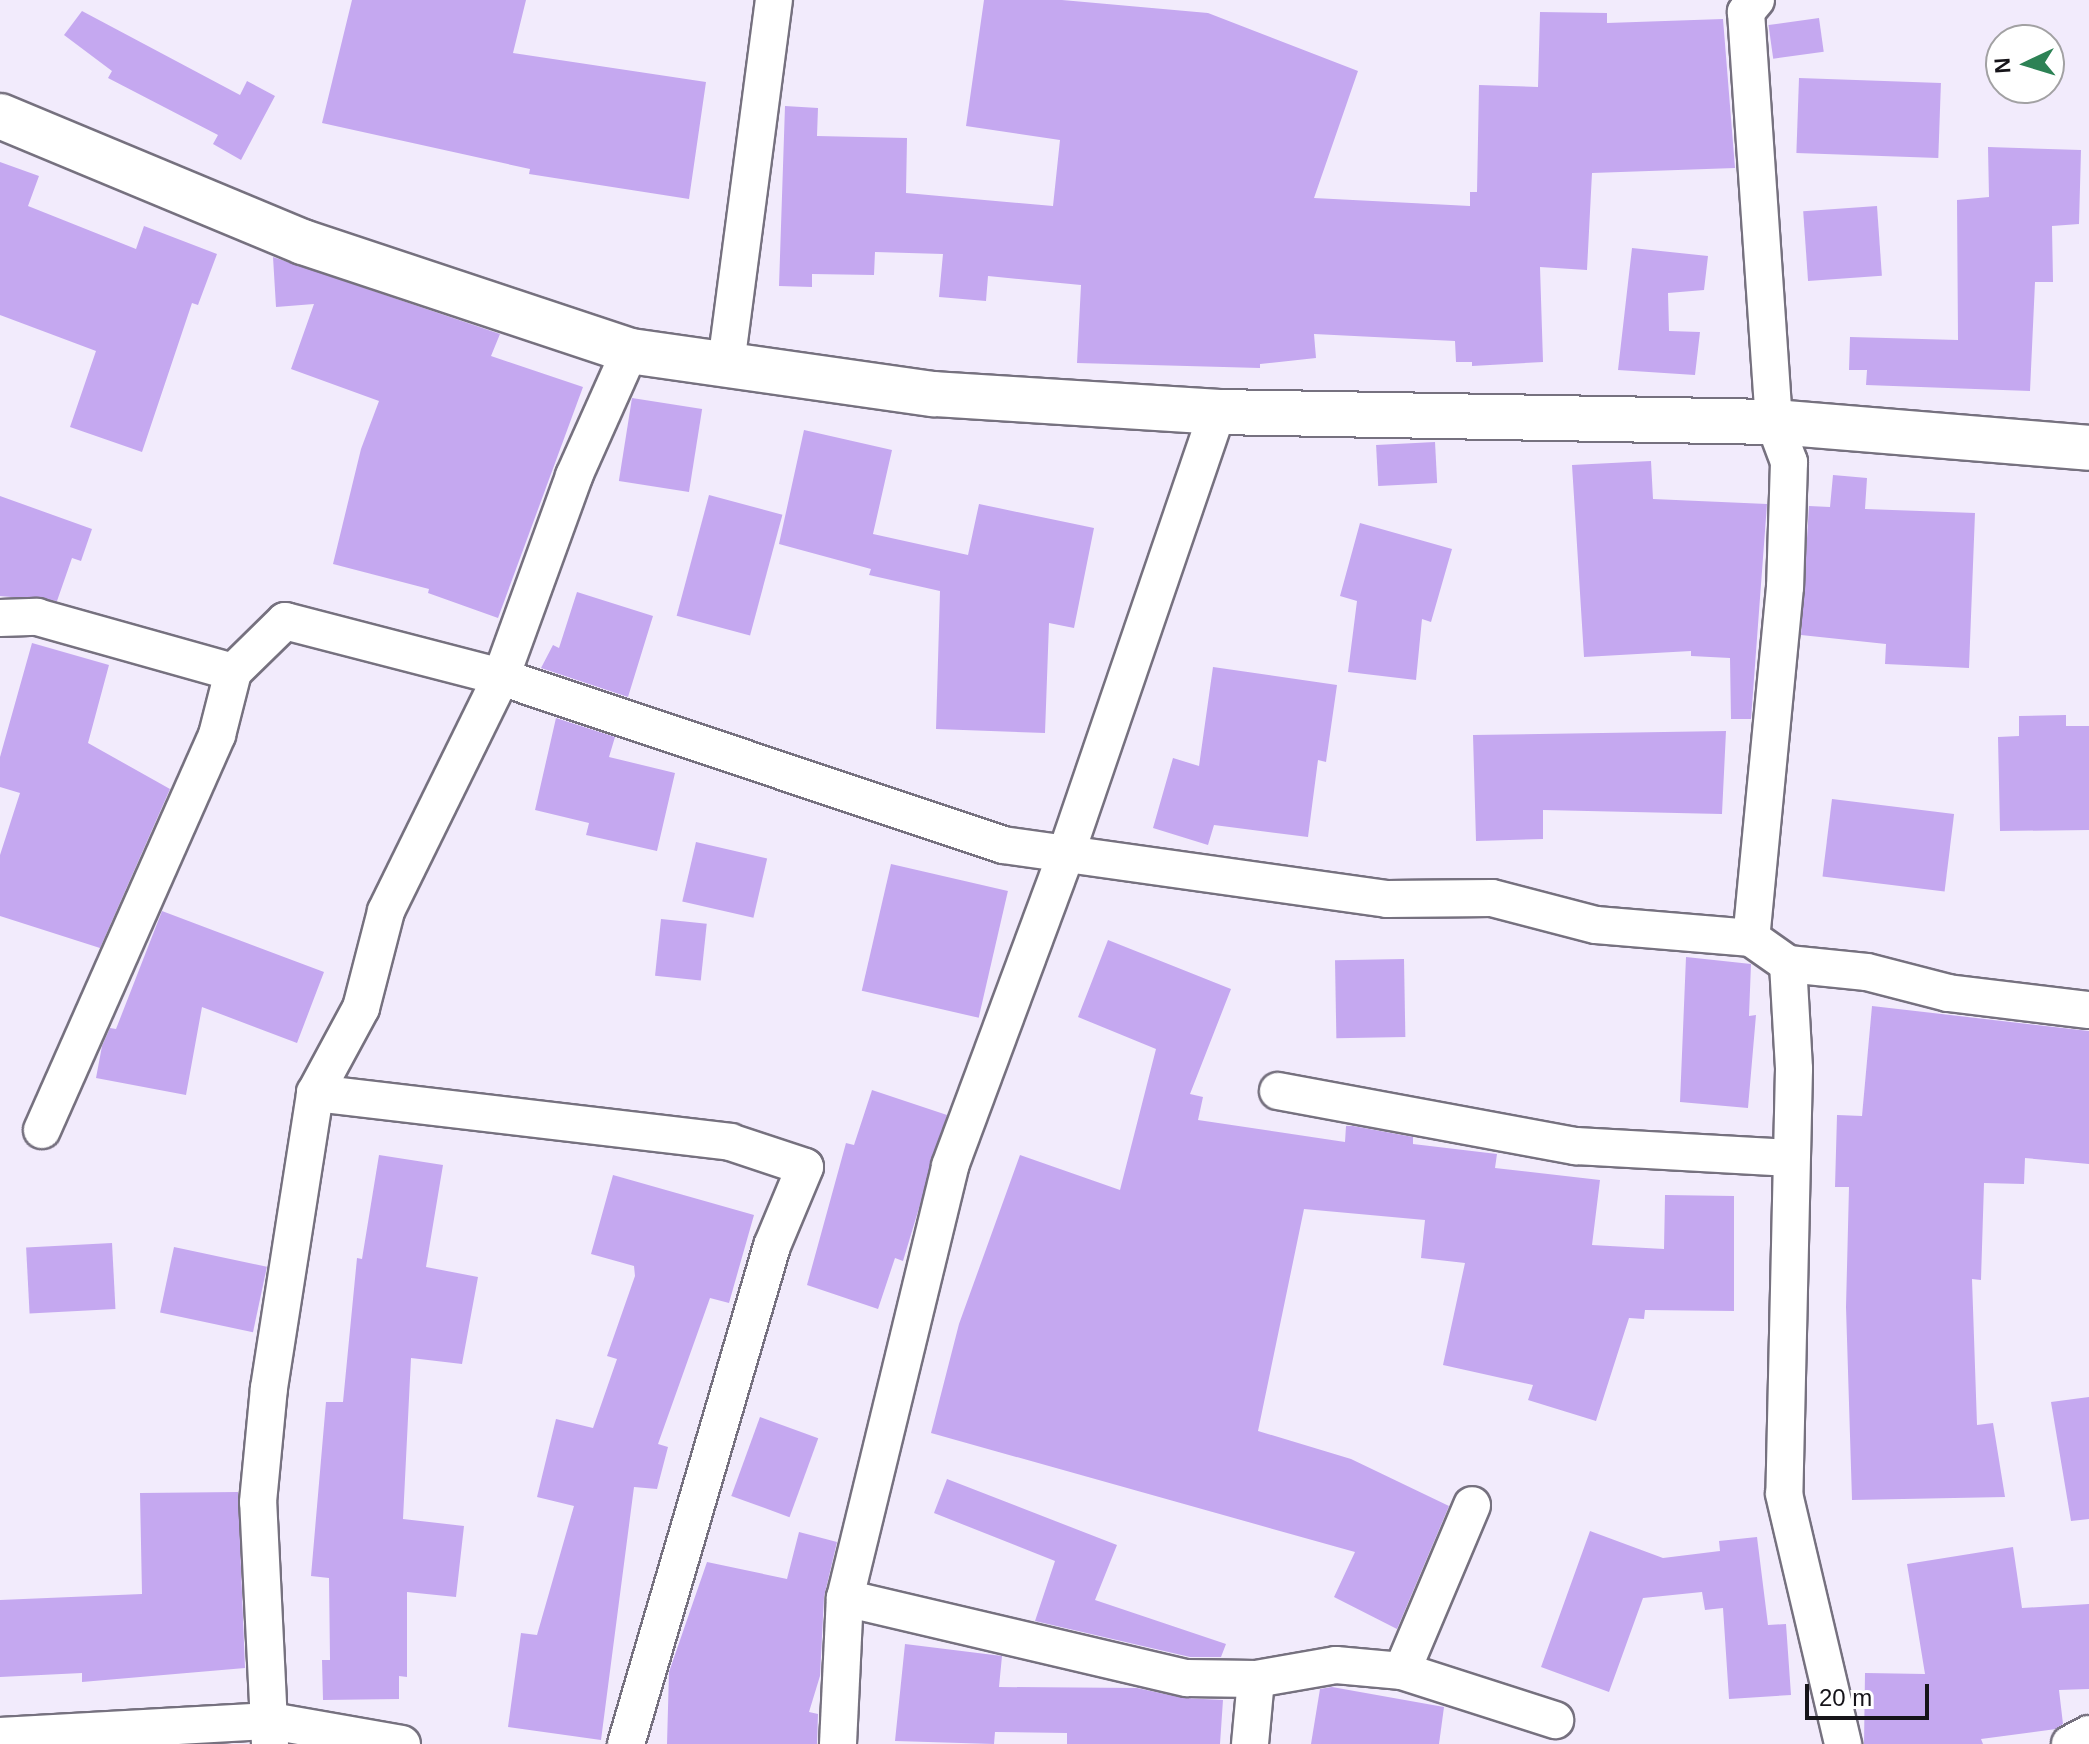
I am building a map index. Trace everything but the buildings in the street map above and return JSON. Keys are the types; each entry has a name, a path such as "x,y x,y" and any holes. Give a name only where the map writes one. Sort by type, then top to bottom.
{"street":[{"path":"726,364 774,0"},
{"path":"1751,938 1785,587 1789,462 1774,422 1746,12 1756,0"},
{"path":"0,116 303,242 630,351 934,394 1217,412 1774,422 2089,448"},
{"path":"271,1732 258,1502 269,1388 315,1093 361,1008 386,911 501,677 574,476 630,351"},
{"path":"838,1744 845,1598 950,1166 1067,851 1217,412"},
{"path":"0,618 37,617 233,672"},
{"path":"42,1130 217,735 233,672 285,621 501,677 1003,845 1067,851 1387,899 1492,898 1596,925 1751,938 1788,964 1867,972 1948,993 2089,1010"},
{"path":"1788,964 1794,1069 1784,1494 1843,1744"},
{"path":"1278,1091 1576,1146 1791,1158"},
{"path":"315,1093 730,1142 805,1167 772,1246 626,1744"},
{"path":"1402,1671 1472,1505"},
{"path":"845,1598 1187,1678 1256,1679 1336,1665 1402,1671 1555,1720"},
{"path":"1250,1744 1256,1679"},
{"path":"0,1736 271,1732 402,1744"},
{"path":"2070,1744 2089,1734"}]}
